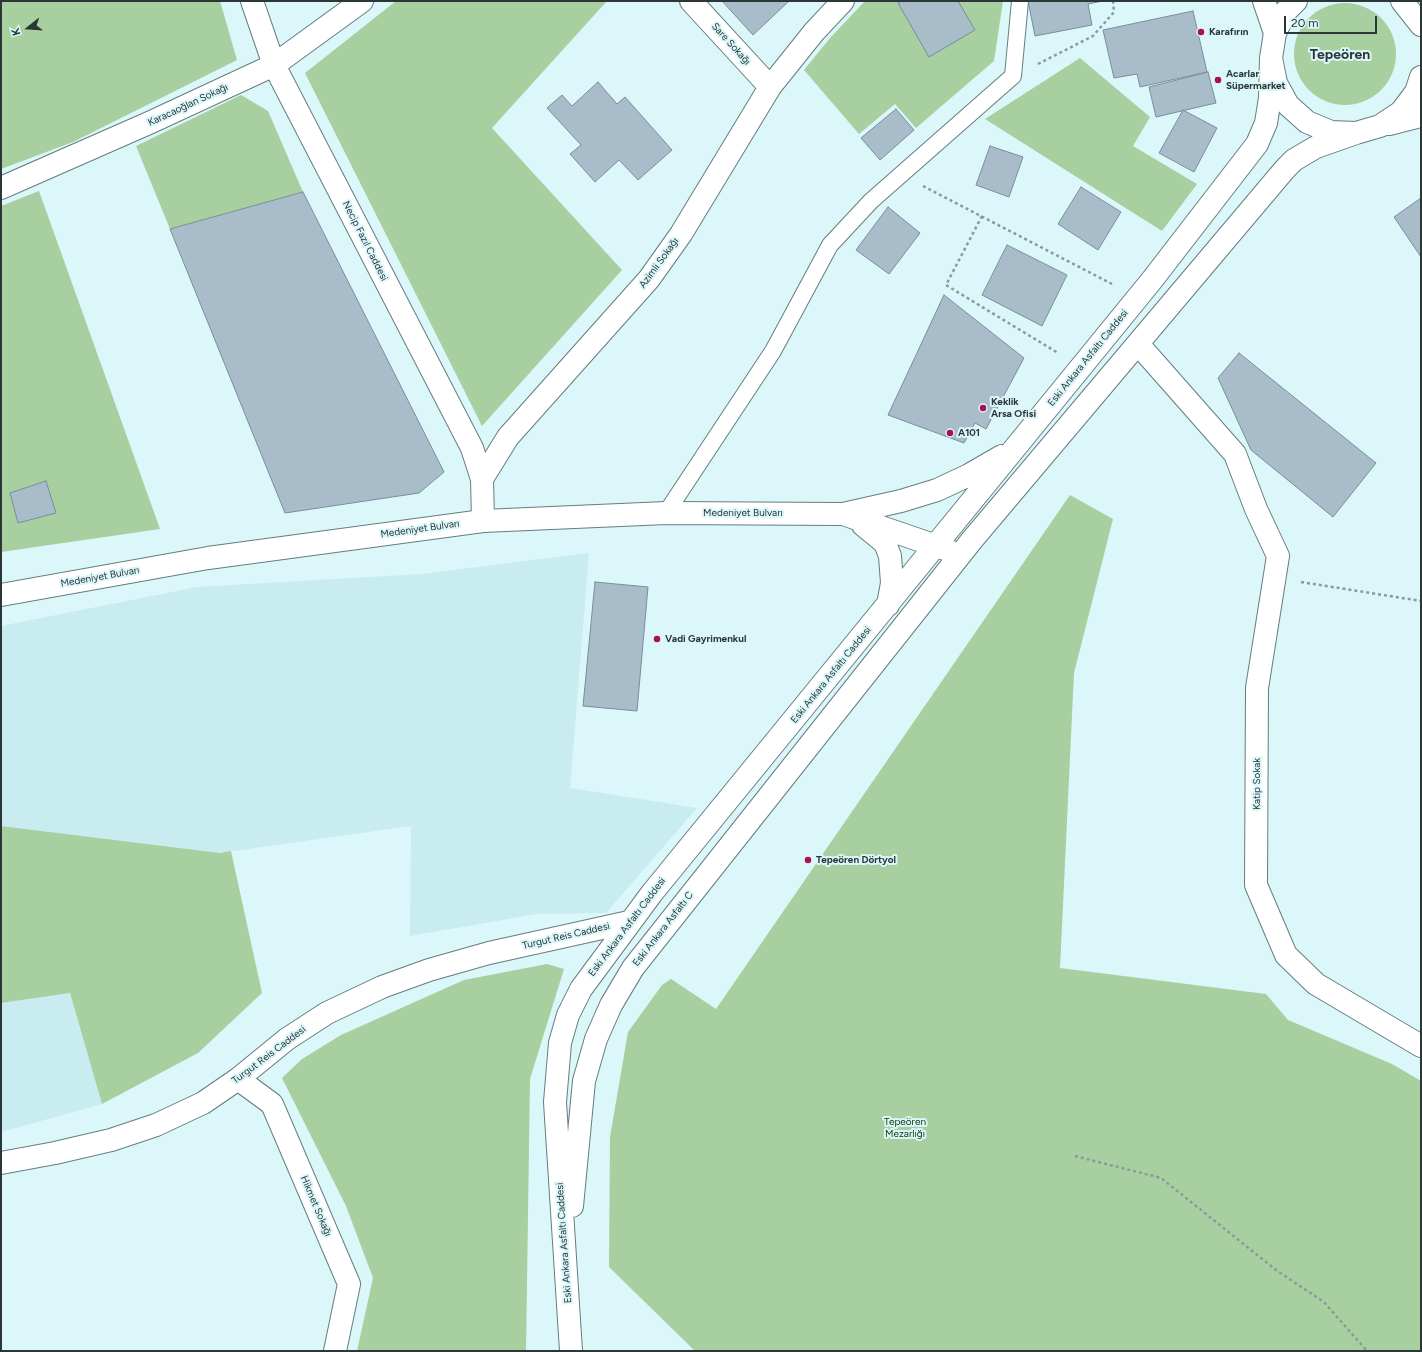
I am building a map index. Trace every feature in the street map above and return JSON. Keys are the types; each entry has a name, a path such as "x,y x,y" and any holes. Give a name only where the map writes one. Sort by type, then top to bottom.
{"main road":[{"name":"Necip Fazıl Caddesi","path":"252,1 274,65 472,448 482,479"},
{"name":"Karacaoğlan Sokağı","path":"1,188 142,126 274,65 362,1"},
{"name":"Sare Sokağı","path":"691,1 770,88"},
{"name":"Azimli Sokağı","path":"482,479 508,437 650,279 681,234 770,88 814,32 843,1"},
{"path":"1264,1 1274,33 1271,58 1276,83 1288,105 1308,122 1330,132 1356,133"},
{"path":"1402,1 1419,27"},
{"path":"1274,33 1292,4"},
{"name":"Eski Ankara Asfaltı Caddesi","path":"571,1351 555,1102 560,1043 568,1015 581,989 629,922 1138,297 1257,144 1266,123 1270,98 1271,58"},
{"path":"1380,126 1401,112 1416,92 1421,77"},
{"path":"960,554 1294,160 1316,147 1356,133 1421,116"},
{"name":"Katip Sokak","path":"1138,344 1235,454 1256,509 1278,556 1257,688 1256,885 1286,955 1316,984 1421,1046"},
{"name":"Medeniyet Bulvarı","path":"1,595 208,558 482,521 666,513 843,514 902,501 937,490 969,475 1015,448"},
{"path":"482,479 482,521"},
{"path":"843,514 870,530 885,544 890,556 892,567 892,583 888,605"},
{"name":"Medeniyet Bulvarı","path":"843,514 960,554"},
{"name":"Eski Ankara Asfaltı C","path":"566,1275 584,1081 596,1039 611,1006 633,968 960,554"},
{"name":"Turgut Reis Caddesi","path":"1,1163 55,1153 111,1140 156,1125 203,1103 238,1079 287,1039 327,1013 382,987 429,970 489,953 629,922"},
{"name":"Hikmet Sokağı","path":"238,1079 272,1104 349,1284 335,1351"}],"lane":[{"path":"666,513 773,351 830,245 871,201 1013,76 1020,1"}],"path":[{"path":"1013,76 1093,36 1114,12 1113,1"},
{"path":"901,174 1138,297"},
{"path":"982,216 946,285 1081,367"},
{"path":"1274,578 1421,601"},
{"path":"1075,1156 1161,1178 1276,1270 1324,1302 1367,1351"}],"shaded area":[{"path":"589,553 570,788 697,808 606,913 537,914 410,936 411,826 220,853 1,826 1,626 197,587 422,574"},
{"path":"70,993 102,1104 1,1132 1,1003"}],"green space":[{"path":"1,1 220,1 237,60 73,142 1,169"},
{"path":"396,1 607,1 492,128 622,270 482,426 305,73"},
{"path":"865,1 1003,1 994,61 916,128 895,104 859,134 804,70 830,38"},
{"path":"1345,3 1364,7 1381,18 1392,35 1396,54 1392,73 1381,90 1364,101 1345,105 1326,101 1309,90 1298,73 1294,54 1298,35 1309,18 1326,7"},
{"path":"1080,58 1150,117 1133,146 1197,184 1162,231 985,119"},
{"path":"241,95 268,111 303,192 170,229 136,146"},
{"path":"39,191 160,529 1,552 1,206"},
{"name":"Tepeören Mezarlığı","path":"1070,495 1113,519 1074,673 1060,968 1266,994 1288,1020 1392,1064 1421,1081 1421,1351 695,1351 609,1267 610,1137 628,1032 662,985 671,979 716,1009"},
{"path":"1,826 220,853 231,851 262,993 198,1053 102,1104 70,993 1,1003"},
{"path":"547,964 564,969 530,1079 526,1351 357,1351 373,1278 346,1206 282,1078 302,1059 341,1035 464,980"}],"building":[{"path":"722,1 787,1 788,2 753,35"},
{"path":"902,1 958,1 975,30 929,57 898,3"},
{"path":"1028,1 1103,1 1088,4 1092,25 1035,36"},
{"path":"1193,11 1207,72 1140,87 1137,74 1114,78 1103,30"},
{"path":"1208,72 1216,103 1156,117 1149,87"},
{"path":"598,82 617,104 625,97 672,150 638,180 619,160 595,182 570,154 581,145 547,108 562,95 572,106"},
{"path":"896,109 914,130 880,160 861,138"},
{"path":"1183,110 1217,128 1194,172 1159,153"},
{"path":"990,146 1023,157 1009,197 976,185"},
{"path":"1081,187 1121,212 1098,250 1058,224"},
{"path":"303,192 444,472 419,493 285,513 170,229"},
{"path":"1421,198 1421,257 1394,217"},
{"path":"888,207 920,233 889,274 856,250"},
{"path":"1007,245 1067,275 1042,326 982,295"},
{"path":"944,295 1024,358 986,429 975,423 964,443 888,415"},
{"path":"1239,353 1376,463 1333,517 1251,450 1218,378"},
{"path":"46,481 56,513 18,523 10,493"},
{"path":"595,582 648,587 637,711 583,706"}],"place":[{"name":"Karafırın","path":"1201,32"},
{"name":"Acarlar Süpermarket","path":"1218,80"},
{"name":"Keklik Arsa Ofisi","path":"983,408"},
{"name":"A101","path":"950,433"},
{"name":"Vadi Gayrimenkul","path":"657,639"},
{"name":"Tepeören Dörtyol","path":"808,860"}],"district":[{"name":"Tepeören","path":"1340,55"}]}
